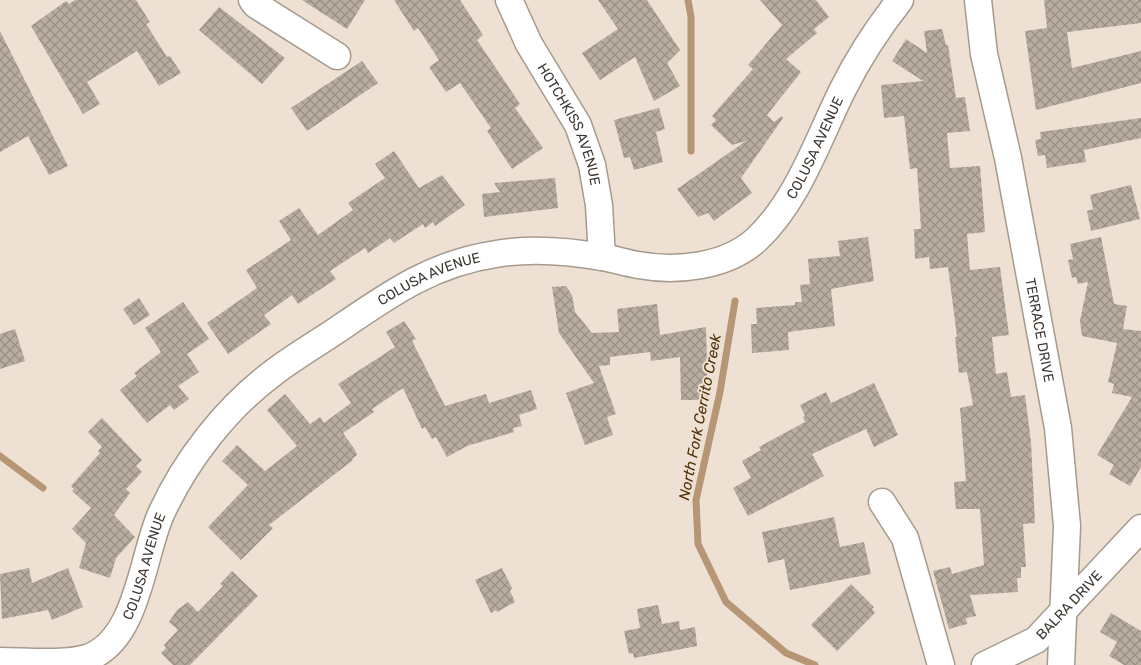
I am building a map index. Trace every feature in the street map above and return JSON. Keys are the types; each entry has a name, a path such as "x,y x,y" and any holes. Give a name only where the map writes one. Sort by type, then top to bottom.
{"street":[{"path":"252,0 256,5 337,56"},
{"name":"HOTCHKISS AVENUE","path":"509,0 529,44 578,125 592,165 598,197 602,257"},
{"name":"COLUSA AVENUE","path":"0,660 69,662 88,658 109,645 128,618 161,515 185,470 226,415 271,374 400,287 448,264 498,253 562,252 602,257 638,266 668,268 716,263 740,252 755,240 786,203 845,85 875,32 900,0"},
{"name":"TERRACE DRIVE","path":"978,0 984,54 1008,158 1058,428 1066,526 1061,665"},
{"path":"882,502 905,538 941,665"},
{"name":"BALRA DRIVE","path":"986,665 1036,640 1141,528"}],"building":[{"path":"75,0 136,0 150,22 146,24 167,57 170,56 181,73 159,86 137,51 87,82 100,104 83,114 31,26 66,1 69,4"},
{"path":"302,0 365,0 347,29"},
{"path":"394,0 460,0 483,35 477,40 520,104 515,108 543,148 512,169 487,131 491,128 460,83 446,92 429,67 439,60 418,28 414,31"},
{"path":"598,0 647,0 680,50 667,63 680,86 654,101 635,57 600,80 582,53 618,29"},
{"path":"760,0 816,0 829,17 814,29 817,33 786,59 801,72 767,115 774,122 782,116 783,118 741,178 752,193 714,221 708,213 698,217 677,189 746,141 732,145 711,125 716,120 712,116 753,69 748,65 782,25"},
{"path":"1044,0 1141,0 1141,23 1067,32 1072,68 1141,51 1141,83 1036,110 1025,31 1047,28"},
{"path":"219,7 285,58 262,84 199,30"},
{"path":"942,29 946,45 948,45 956,98 965,97 970,131 947,133 950,168 980,166 985,232 967,234 970,270 1000,267 1009,335 992,337 996,374 1007,372 1011,397 1025,395 1031,442 1035,523 1023,524 1026,567 1021,567 1021,578 1017,578 1018,592 970,595 976,616 966,618 967,624 949,629 933,571 950,567 952,574 984,565 980,509 956,509 955,500 954,482 966,481 960,408 973,405 967,372 959,373 955,337 957,337 948,267 930,269 929,257 915,259 914,229 921,229 917,168 910,169 904,116 884,118 881,85 923,81 892,61 906,39 927,53 924,31"},
{"path":"0,31 68,166 49,175 28,136 0,152"},
{"path":"362,61 378,83 307,131 291,108"},
{"path":"659,108 665,129 656,132 663,162 634,170 630,157 624,158 614,120"},
{"path":"1141,118 1141,138 1084,150 1086,162 1047,168 1045,155 1038,156 1035,140 1041,139 1040,132"},
{"path":"394,151 419,188 442,175 465,205 435,226 433,222 425,228 423,224 394,243 390,238 368,253 365,248 330,271 336,279 298,304 292,295 264,315 271,324 228,354 207,323 257,288 246,270 291,240 279,221 299,208 318,235 353,210 348,203 385,178 375,164"},
{"path":"555,178 558,208 484,217 482,194 500,192 494,183"},
{"path":"1131,185 1140,219 1091,231 1087,211 1093,209 1090,195"},
{"path":"868,237 874,281 831,289 835,326 788,332 789,350 752,353 751,324 757,324 756,308 795,305 795,302 802,302 800,285 810,284 808,259 840,256 838,241"},
{"path":"1101,237 1114,304 1127,306 1123,329 1141,331 1141,467 1130,486 1109,474 1114,465 1097,455 1132,397 1112,393 1114,384 1108,382 1117,343 1082,336 1080,321 1088,282 1078,284 1076,277 1072,278 1068,260 1073,259 1070,244"},
{"path":"566,286 572,295 575,312 592,333 619,332 617,309 657,304 660,335 706,327 708,400 681,400 680,357 651,361 650,352 610,357 610,365 599,366 616,414 607,417 613,435 585,445 566,393 594,383 559,333 552,287"},
{"path":"139,298 150,315 134,325 123,309"},
{"path":"183,302 209,339 187,354 199,372 178,386 189,399 174,410 170,405 147,423 120,390 137,376 134,373 161,352 145,328"},
{"path":"404,321 416,339 412,341 445,406 486,394 489,403 531,390 537,409 519,415 522,426 513,428 514,432 467,446 447,457 436,437 432,439 425,427 422,429 403,388 372,409 374,412 343,433 357,455 353,460 269,525 273,528 241,560 208,527 248,485 222,461 237,445 265,471 297,446 267,410 285,394 310,424 320,417 324,423 351,403 338,384 395,347 386,332"},
{"path":"15,329 25,361 0,369 0,334"},
{"path":"874,383 898,435 874,447 866,429 812,454 824,476 748,516 733,488 751,478 742,461 761,450 759,447 805,422 803,417 805,416 800,405 826,392 831,403"},
{"path":"102,418 142,460 136,466 142,472 126,489 130,493 114,515 135,537 116,558 110,578 79,568 86,543 72,529 91,508 72,491 74,489 71,486 100,453 98,451 102,447 88,432"},
{"path":"834,517 840,547 864,542 871,574 790,590 784,559 768,563 762,532"},
{"path":"29,568 32,583 68,568 83,607 52,620 48,610 2,619 0,574"},
{"path":"502,568 512,588 510,591 515,602 497,612 496,610 491,613 475,580"},
{"path":"232,571 258,596 190,665 173,665 161,653 166,648 164,645 178,630 169,622 177,610 188,602 198,612 223,586 220,584"},
{"path":"851,584 874,607 872,609 875,613 837,651 811,625"},
{"path":"658,605 662,624 679,621 680,630 695,627 697,646 634,658 633,653 629,654 624,631 640,628 637,609"},
{"path":"1111,613 1141,631 1141,665 1124,665 1109,656 1117,642 1100,632"}],"waterway":[{"name":"North Fork Cerrito Creek","path":"688,0 691,17 691,151"},
{"name":"North Fork Cerrito Creek","path":"735,301 720,392 696,500 698,544 726,602 786,653 815,665"},
{"name":"North Fork Cerrito Creek","path":"0,456 43,488"}]}
